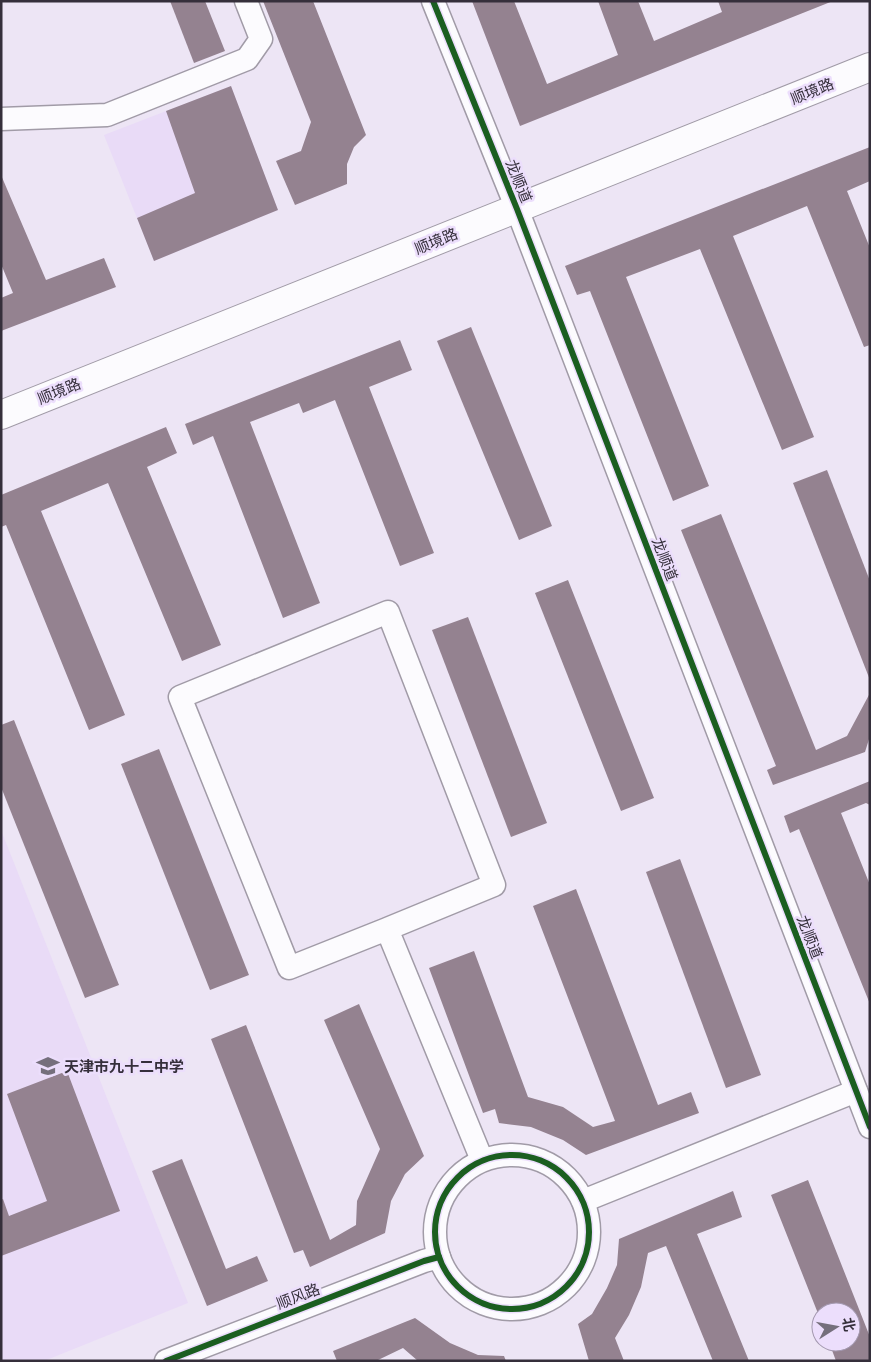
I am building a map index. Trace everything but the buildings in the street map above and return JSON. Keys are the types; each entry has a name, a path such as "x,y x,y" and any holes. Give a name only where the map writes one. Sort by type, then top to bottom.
{"main road":[{"name":"顺境路","path":"1,415 870,67"}],"street":[{"path":"1,119 107,115 248,59 261,39 246,1"},
{"name":"龙顺道","path":"433,1 517,209 870,1127"},
{"path":"388,612 494,885 387,929 289,968 180,697 388,612"},
{"path":"387,929 482,1160"},
{"path":"583,1201 856,1091"},
{"path":"503,1154 525,1155 550,1164 573,1184 583,1201 588,1221 588,1244 583,1262 566,1287 541,1304 517,1310 492,1307 463,1293 442,1267 435,1246 434,1224 438,1205 451,1183 465,1170 482,1160 503,1154"},
{"name":"顺风路","path":"166,1361 415,1264 439,1257"}],"shaded area":[{"path":"231,86 278,210 154,261 104,135"},
{"name":"天津市九十二中学","path":"1,830 188,1303 44,1361 1,1361"}],"cycle path":[{"path":"433,1 517,209 870,1127"},
{"path":"512,1155 527,1156 542,1161 567,1177 583,1202 588,1217 589,1232 588,1247 583,1262 567,1287 542,1303 527,1308 512,1309 497,1308 482,1303 457,1287 441,1262 436,1247 435,1232 436,1217 441,1202 457,1177 482,1161 497,1156 512,1155"},
{"path":"166,1361 424,1261 439,1257"}],"place":[{"name":"天津市九十二中学","path":"48,1066"}]}
